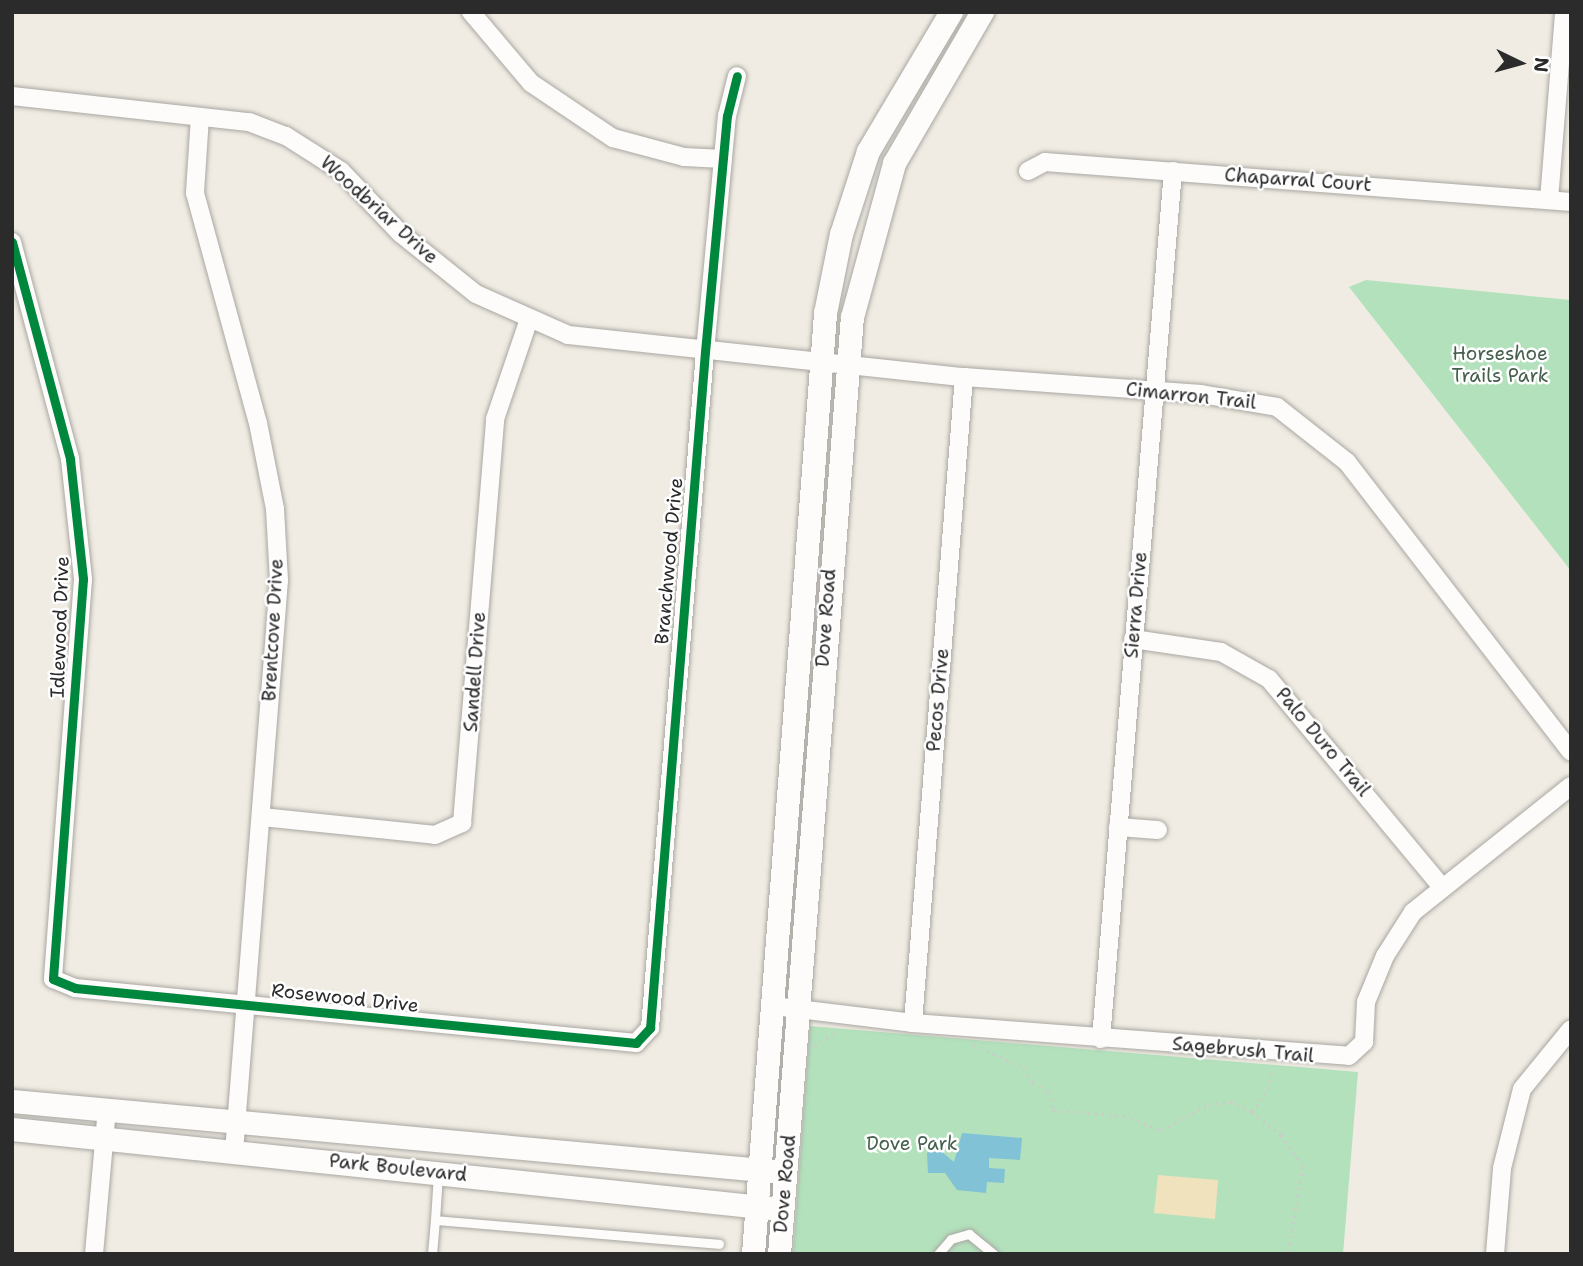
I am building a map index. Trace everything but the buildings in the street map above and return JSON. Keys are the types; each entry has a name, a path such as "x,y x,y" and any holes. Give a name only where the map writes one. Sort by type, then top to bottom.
{"main road":[{"name":"Dove Road","path":"753,1254 819,359 841,234 869,151 931,51 951,12"},
{"name":"Dove Road","path":"779,1254 846,362 867,241 894,163 954,65 982,12"},
{"path":"931,51 954,65"},
{"name":"Park Boulevard","path":"12,1101 786,1172"},
{"name":"Park Boulevard","path":"12,1129 438,1171 783,1209"},
{"path":"438,1171 441,1142"}],"street":[{"path":"471,12 531,83 613,138 684,157 723,159"},
{"path":"1549,201 1566,18"},
{"name":"Branchwood Drive","path":"635,1043 650,1028 705,352 723,159 737,76"},
{"name":"Woodbriar Drive","path":"12,96 249,122 313,151 476,294 528,322 568,335 705,352 819,359"},
{"name":"Brentcove Drive","path":"200,117 195,193 258,423 275,509 279,580 234,1152"},
{"name":"Chaparral Court","path":"1028,171 1045,162 1571,202"},
{"name":"Sierra Drive","path":"1101,1039 1173,171"},
{"name":"Idlewood Drive","path":"12,242 70,459 83,579 53,979"},
{"name":"Sandell Drive","path":"262,817 435,835 462,823 495,419 528,322"},
{"name":"Cimarron Trail","path":"819,359 964,377 1154,391 1277,407 1324,440 1571,752"},
{"name":"Pecos Drive","path":"913,1023 964,377"},
{"name":"Palo Duro Trail","path":"1133,639 1220,652 1269,679 1440,885"},
{"name":"Sagebrush Trail","path":"773,1006 913,1023 1334,1058 1359,1052 1366,1003 1385,956 1413,912 1440,885 1571,786"},
{"path":"1118,827 1158,830"},
{"name":"Rosewood Drive","path":"53,979 75,988 635,1043"},
{"path":"1495,1254 1503,1168 1522,1089 1571,1029"},
{"path":"94,1254 107,1110"}],"lane":[{"path":"432,1254 438,1171"},
{"path":"435,1220 719,1244"},
{"path":"938,1254 951,1239 969,1234 995,1254"}],"path":[{"path":"804,1052 847,1029"},
{"path":"970,1042 1024,1068 1033,1083 1049,1092 1053,1110 1124,1116 1161,1130 1209,1104 1231,1102 1252,1112 1281,1135 1303,1167 1288,1254"},
{"path":"1252,1112 1268,1089 1275,1053"}],"green space":[{"name":"Horseshoe Trails Park","path":"1366,280 1571,300 1571,571 1349,287"},
{"name":"Dove Park","path":"810,1026 1358,1072 1343,1254 793,1254"}],"sand":[{"path":"1158,1175 1218,1180 1215,1219 1154,1213"}],"water":[{"path":"962,1133 1022,1138 1020,1160 989,1158 989,1168 1005,1169 1004,1183 987,1182 986,1193 957,1190 945,1173 928,1173 927,1153 935,1146 954,1162"}],"cycle path":[{"path":"12,242 70,459 83,579 53,979 75,988 636,1043 650,1028 705,352 727,116 737,76"}]}
